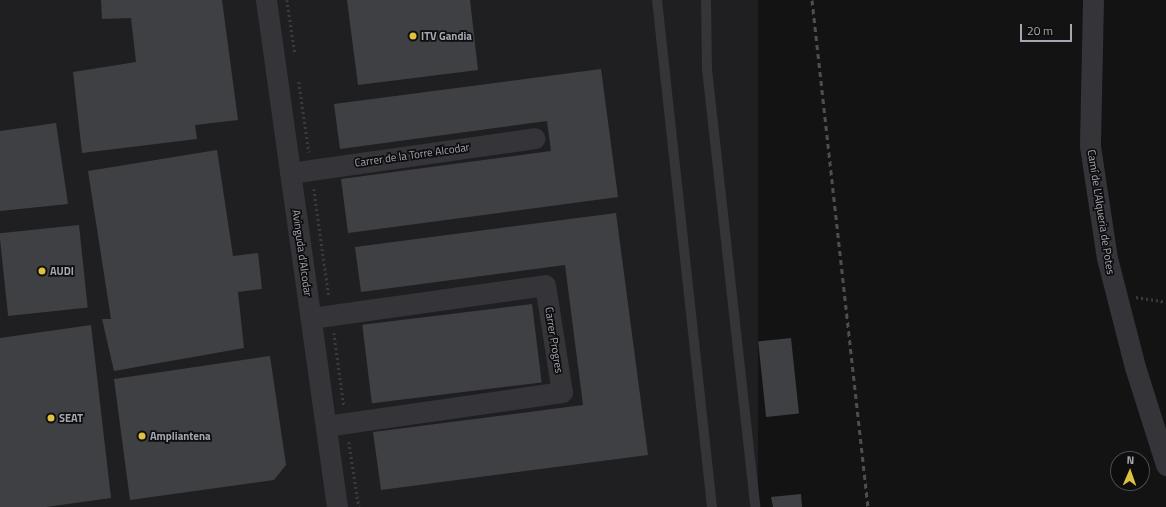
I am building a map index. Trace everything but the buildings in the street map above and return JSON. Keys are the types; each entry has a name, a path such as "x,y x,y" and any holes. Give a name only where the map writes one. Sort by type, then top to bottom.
{"street":[{"name":"Avinguda d'Alcodar","path":"266,0 337,507"},
{"name":"Camí de L'Alqueria de Potes","path":"1093,0 1090,146 1116,294 1166,465"},
{"name":"Carrer de la Torre Alcodar","path":"290,173 535,138"},
{"name":"Carrer Progres","path":"311,318 545,285 562,392 326,426"}],"lane":[{"path":"657,0 712,507"},
{"path":"706,0 707,69 755,507"}],"path":[{"path":"287,0 296,62"},
{"path":"298,78 359,507"},
{"path":"1116,294 1166,302"}],"shaded area":[{"path":"0,0 758,0 758,507 0,507"}],"railway":[{"path":"812,0 868,507"}],"place":[{"name":"ITV Gandia","path":"413,36"},
{"name":"AUDI","path":"42,271"},
{"name":"SEAT","path":"51,418"},
{"name":"Ampliantena","path":"142,436"}]}
